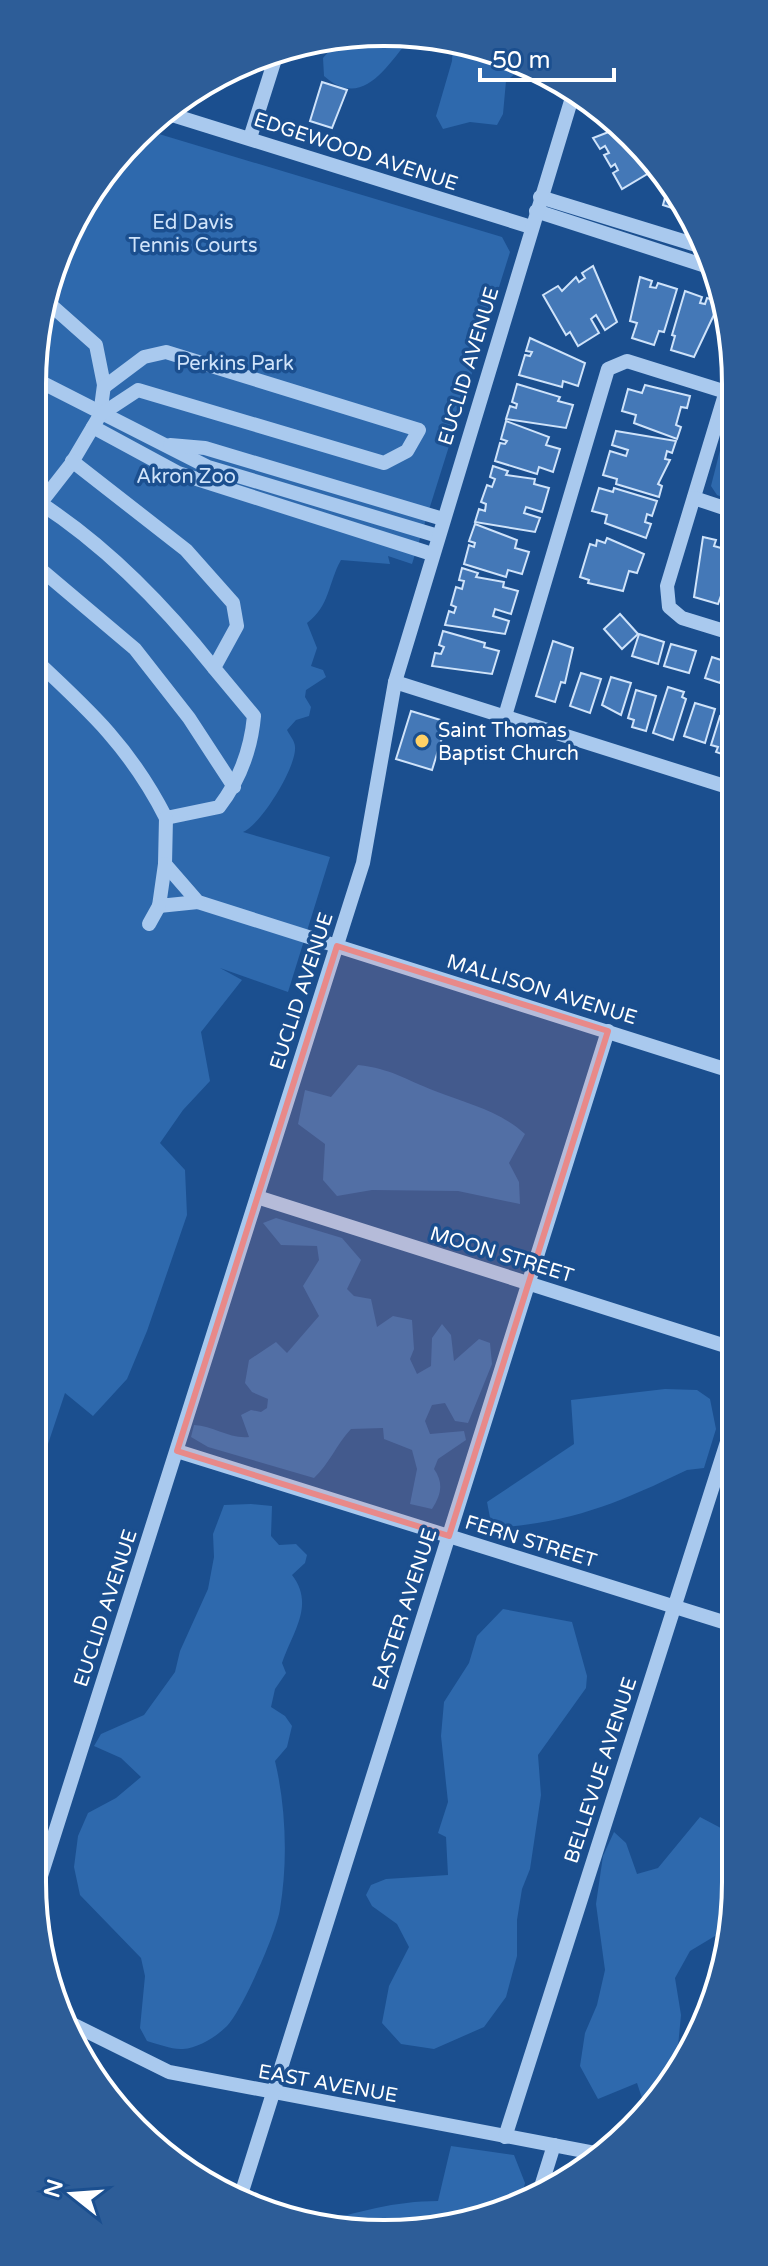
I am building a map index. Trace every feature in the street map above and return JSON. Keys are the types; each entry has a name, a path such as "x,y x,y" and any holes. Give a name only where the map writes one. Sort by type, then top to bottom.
{"street":[{"path":"250,138 273,65"},
{"name":"EUCLID AVENUE","path":"46,1861 337,946 373,822 382,738 395,682 570,102"},
{"name":"EDGEWOOD AVENUE","path":"177,116 531,227"},
{"path":"538,204 691,244"},
{"path":"538,204 699,263"},
{"path":"55,308 96,345 104,387 97,421"},
{"path":"46,496 97,421 127,395 146,390 384,463 403,455 419,430 166,352 144,357 104,387"},
{"path":"505,716 608,369 619,362 630,361 722,391"},
{"path":"46,387 178,473 432,554"},
{"path":"722,405 667,586 669,607 682,618 722,630"},
{"path":"97,421 208,467 438,536"},
{"path":"161,445 205,448 443,519"},
{"path":"72,461 186,550 233,603 237,626 214,668"},
{"path":"694,498 722,507"},
{"path":"46,515 103,551 168,611 254,716 252,738 234,787 219,807 166,818"},
{"path":"46,574 135,649 189,718 234,787"},
{"path":"46,670 105,725 149,785 166,818 165,864 159,906 149,924"},
{"path":"395,682 722,785"},
{"path":"165,864 198,902"},
{"path":"159,906 198,902"},
{"name":"MALLISON AVENUE","path":"198,902 722,1068"},
{"name":"EASTER AVENUE","path":"243,2189 608,1031"},
{"name":"MOON STREET","path":"257,1197 722,1345"},
{"name":"FERN STREET","path":"177,1451 722,1622"},
{"name":"BELLEVUE AVENUE","path":"505,2137 722,1457"},
{"name":"EAST AVENUE","path":"79,2028 169,2072 588,2152"},
{"path":"543,2180 554,2145"}],"highlighted area":[{"path":"337,946 608,1031 449,1536 177,1451"}],"green space":[{"path":"403,47 372,81 350,89 324,76 323,58 330,50"},
{"path":"452,53 516,73 506,81 503,114 497,125 470,122 443,129 436,116"},
{"name":"Akron Zoo","path":"157,133 502,237 510,252 412,564 388,556 390,564 341,560 324,602 307,623 317,648 311,666 323,670 326,677 306,690 305,697 311,707 309,716 296,720 287,730 295,747 284,780 268,807 243,832 330,857 288,992 220,968 242,980 201,1032 210,1081 183,1110 160,1143 185,1170 187,1215 147,1331 127,1379 93,1416 65,1393 46,1450 47,362 52,318 64,275 81,235 116,178"},
{"path":"722,442 722,497 711,486"},
{"path":"358,1065 389,1072 482,1108 525,1134 509,1163 519,1182 520,1204 458,1191 372,1190 337,1196 323,1180 325,1144 298,1124 305,1090 331,1097"},
{"path":"276,1218 342,1238 361,1260 347,1289 354,1296 371,1299 377,1327 393,1316 412,1320 414,1349 410,1359 417,1374 431,1366 432,1338 442,1324 451,1335 454,1361 479,1339 490,1343 492,1364 468,1423 455,1421 445,1403 432,1405 425,1421 430,1434 464,1431 466,1440 438,1459 434,1469 440,1489 432,1509 410,1504 417,1469 412,1450 384,1439 383,1428 351,1429 314,1478 208,1447 191,1437 194,1425 249,1437 241,1415 251,1410 261,1412 267,1408 268,1399 252,1392 245,1383 249,1360 276,1342 287,1353 319,1316 303,1286 319,1260 317,1246 281,1245 263,1223"},
{"path":"665,1389 697,1390 710,1399 716,1429 704,1468 687,1470 592,1510 546,1522 492,1528 487,1502 574,1444 571,1400"},
{"path":"224,1505 272,1506 271,1536 279,1545 296,1544 307,1555 305,1563 292,1575 299,1586 302,1608 282,1663 286,1673 275,1689 271,1707 285,1716 292,1726 287,1747 275,1761 285,1835 283,1891 266,1952 233,2018 223,2030 195,2047 175,2049 147,2041 140,2028 145,1976 141,1958 80,1895 74,1867 78,1836 88,1813 116,1798 141,1777 121,1758 94,1746 101,1734 144,1715 175,1672 180,1651 208,1589 214,1557 213,1534"},
{"path":"503,1609 572,1622 587,1676 586,1688 538,1755 541,1795 530,1869 522,1889 517,1920 517,1956 506,1997 484,2027 434,2049 401,2044 382,2023 389,1986 409,1947 397,1924 372,1906 366,1895 371,1885 386,1879 448,1875 446,1837 438,1833 448,1802 441,1736 444,1702 469,1663 477,1636"},
{"path":"700,1817 722,1829 718,1934 690,1951 675,1978 681,2015 678,2050 643,2100 637,2083 598,2099 580,2066 585,2033 597,2005 605,1970 596,1904 603,1856 614,1832 626,1843 637,1874 658,1868"},
{"path":"451,2146 514,2155 525,2183 524,2189 513,2194 450,2214 384,2220 340,2217 391,2205 438,2201"}],"building":[{"path":"322,82 347,90 332,128 310,121"},
{"path":"609,132 648,173 622,189 613,173 618,170 615,164 611,167 604,155 609,153 605,146 600,149 593,138"},
{"path":"665,196 673,208 663,205"},
{"path":"593,266 617,322 605,330 596,315 591,319 599,333 578,346 570,332 566,335 543,295 558,286 562,291 576,277 579,282 585,278 582,273"},
{"path":"640,277 652,281 650,287 656,288 658,283 677,289 664,332 659,331 654,345 632,338 637,323 630,321"},
{"path":"685,291 702,297 700,303 705,304 707,298 711,299 715,313 694,357 671,350 675,336 672,335"},
{"path":"530,338 585,363 578,386 563,381 562,387 519,375 525,355 530,356 532,352 526,351"},
{"path":"517,384 560,397 558,401 573,405 566,428 506,419 510,406 516,408 517,404 512,402"},
{"path":"645,385 690,396 687,408 681,407 676,425 681,427 677,439 634,423 636,415 622,411 628,389 642,393"},
{"path":"506,421 549,437 546,445 560,449 553,472 539,467 537,474 495,461 500,443 507,441 501,439"},
{"path":"616,431 676,441 672,453 667,451 665,459 670,460 658,484 662,486 659,497 616,484 617,479 603,475 610,451 626,456 628,450 612,445"},
{"path":"493,466 508,471 506,475 535,479 534,484 549,488 542,512 526,507 524,513 540,518 535,532 475,522 479,509 485,511 486,504 481,502 487,485 492,487 495,479 490,477"},
{"path":"599,488 613,492 614,488 657,501 652,516 647,514 645,522 651,524 646,538 605,523 607,515 592,511"},
{"path":"475,524 517,540 515,548 529,552 522,574 508,570 506,577 464,564 469,545 474,547 475,543 469,541"},
{"path":"703,537 716,540 714,546 721,548 722,543 722,593 718,604 694,597"},
{"path":"607,538 644,554 637,573 629,571 623,591 588,583 589,580 580,577 590,544 596,546 597,540 605,543"},
{"path":"462,568 478,573 476,577 504,582 503,587 518,591 511,614 495,609 493,616 509,621 505,634 445,625 449,611 454,613 456,607 451,605 456,587 462,589 464,581 459,580"},
{"path":"620,614 638,634 622,649 604,629"},
{"path":"443,631 485,643 484,647 499,651 492,674 432,666 435,653 441,654 444,647 439,645"},
{"path":"639,634 664,642 658,664 632,656"},
{"path":"553,641 573,648 565,683 561,682 555,702 536,696"},
{"path":"671,644 696,651 689,673 664,666"},
{"path":"712,657 722,660 720,683 705,678"},
{"path":"581,673 601,679 590,713 570,706"},
{"path":"611,677 631,683 621,715 602,705"},
{"path":"668,687 684,692 682,697 686,699 673,740 653,733"},
{"path":"636,690 656,696 646,731 632,727 634,720 628,718"},
{"path":"695,703 715,709 705,743 684,736"},
{"name":"Saint Thomas Baptist Church","path":"411,711 447,722 432,770 396,759"},
{"path":"720,716 722,754 716,752 718,747 711,745"}],"place":[{"name":"Saint Thomas Baptist Church","path":"422,741"}],"park label":[{"name":"Ed Davis Tennis Courts","path":"193,234"},
{"name":"Perkins Park","path":"235,363"}]}
